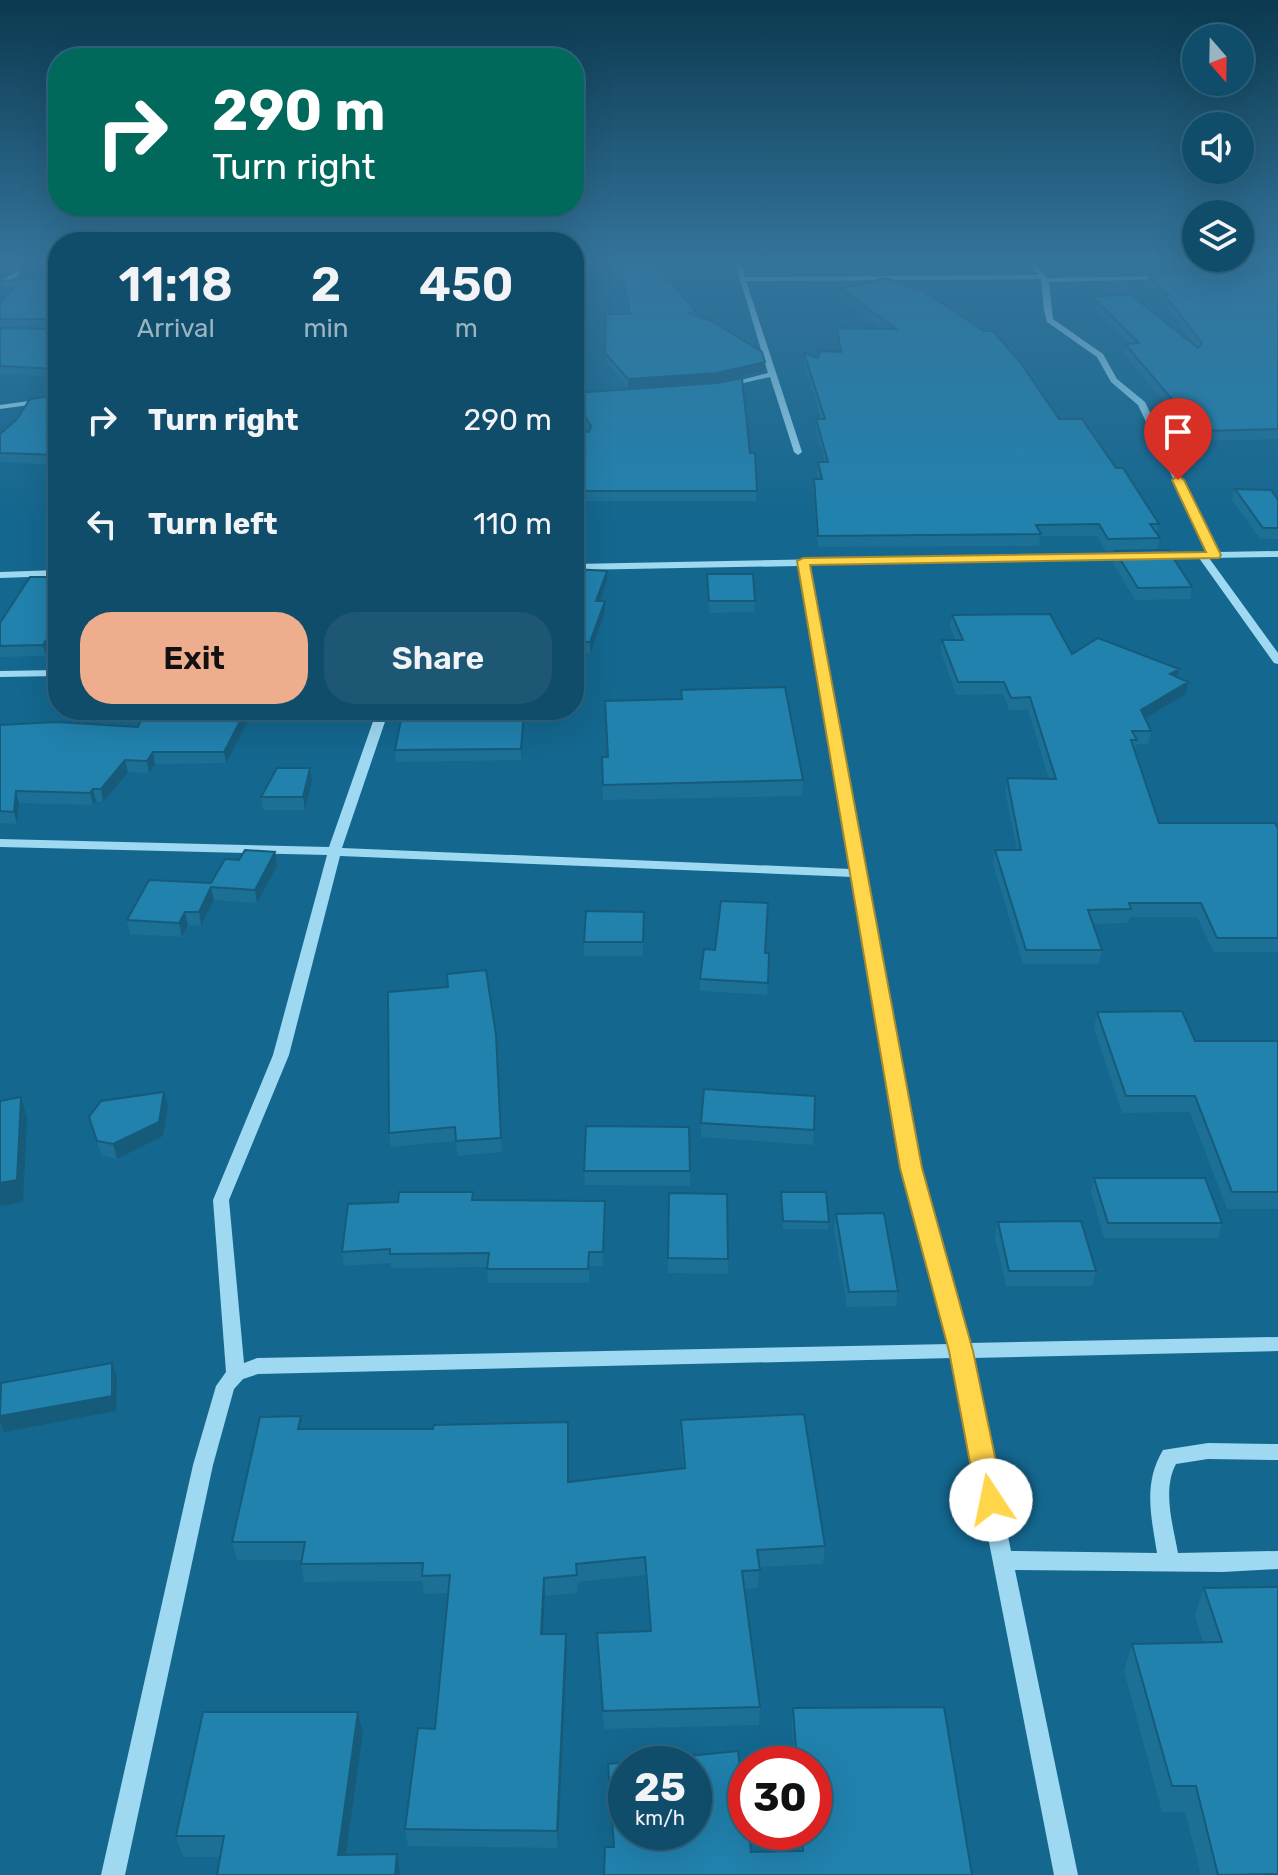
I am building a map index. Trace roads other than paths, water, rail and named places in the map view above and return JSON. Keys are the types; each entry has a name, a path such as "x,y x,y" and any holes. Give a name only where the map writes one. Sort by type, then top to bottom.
{"street":[{"path":"764,346 798,452"},
{"path":"1087,346 1100,356 1114,380 1142,404 1208,555 1278,661"},
{"path":"717,387 773,374"},
{"path":"0,407 48,400"},
{"path":"584,567 1278,554"},
{"path":"803,561 911,1168 961,1351 1066,1875"},
{"path":"0,575 48,573"},
{"path":"0,674 48,673"},
{"path":"236,1374 221,1200 281,1055 334,852 380,720"},
{"path":"0,843 334,852 858,873"},
{"path":"113,1875 203,1465 225,1386 236,1374 257,1366 1278,1344"},
{"path":"1169,1560 1160,1492 1161,1467 1170,1456 1208,1451 1278,1452"},
{"path":"1002,1560 1223,1563 1278,1560"}]}
